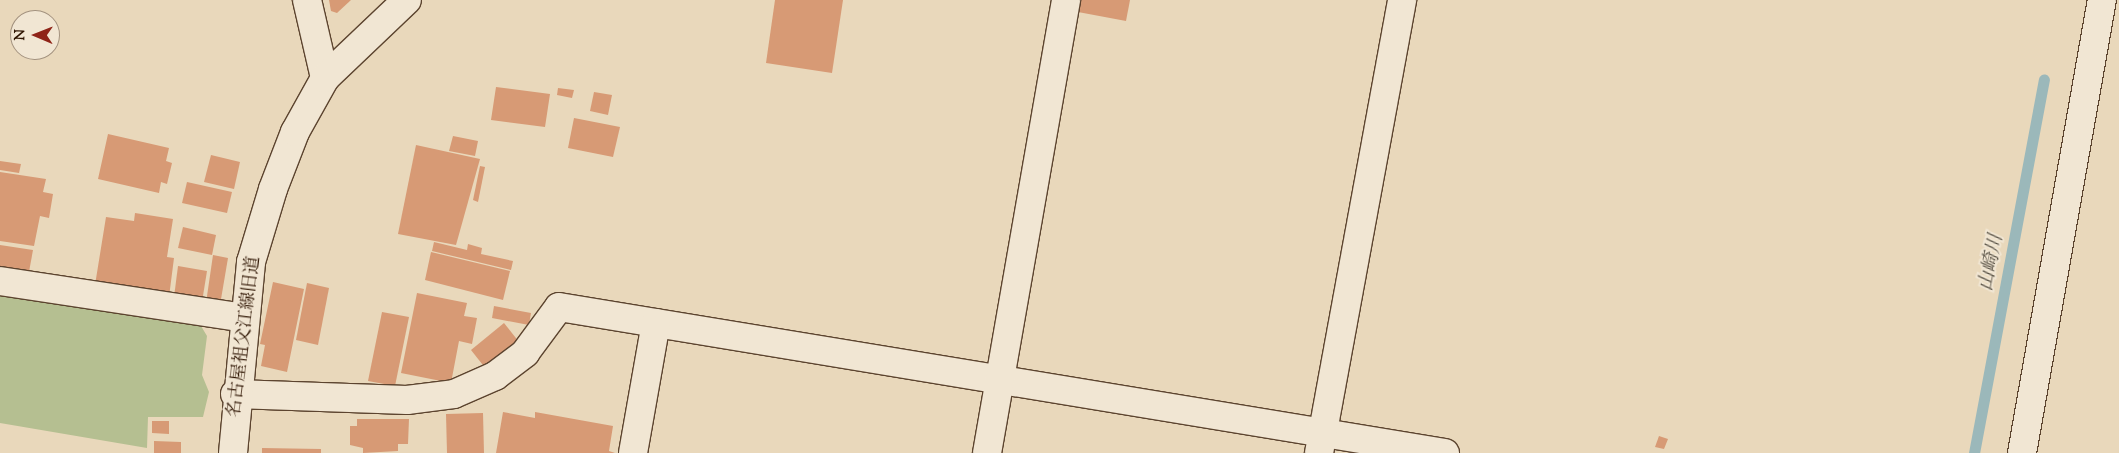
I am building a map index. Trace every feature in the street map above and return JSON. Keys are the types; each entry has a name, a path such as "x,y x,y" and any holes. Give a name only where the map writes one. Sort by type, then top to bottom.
{"street":[{"path":"307,0 324,78"},
{"name":"名古屋祖父江線旧道","path":"233,453 235,394 251,262 273,189 296,132 324,78 407,0"},
{"path":"987,453 1066,0"},
{"path":"1321,443 1402,0"},
{"path":"2022,453 2102,0"},
{"path":"0,282 244,318"},
{"path":"235,394 407,400 454,394 495,376 525,353 559,307 1000,380 1321,443 1445,453"},
{"path":"634,453 656,323"}],"green space":[{"path":"0,290 198,321 207,336 202,375 209,392 203,417 148,417 147,448 0,423"}],"building":[{"path":"329,0 351,0 337,13 331,11"},
{"path":"775,0 843,0 832,73 766,63"},
{"path":"1080,0 1130,0 1126,21 1078,12"},
{"path":"496,87 550,94 545,127 491,120"},
{"path":"558,88 574,90 572,98 557,95"},
{"path":"594,92 612,95 608,115 590,111"},
{"path":"574,118 620,127 613,157 568,148"},
{"path":"108,134 169,148 166,161 172,163 167,184 161,182 159,193 98,179"},
{"path":"453,136 478,141 475,156 449,151"},
{"path":"416,145 480,159 456,245 398,234"},
{"path":"211,155 240,162 234,189 204,182"},
{"path":"0,161 21,164 19,173 0,170"},
{"path":"480,166 485,167 478,202 473,200"},
{"path":"0,172 46,179 43,192 53,194 49,218 40,216 34,246 0,241"},
{"path":"187,182 232,192 227,213 182,203"},
{"path":"135,213 173,219 167,257 174,258 169,297 95,285 106,217 134,221"},
{"path":"183,227 216,235 212,255 178,248"},
{"path":"434,242 467,250 468,244 482,248 481,254 513,261 511,270 432,251"},
{"path":"0,245 33,250 29,272 0,268"},
{"path":"431,252 510,271 503,300 425,280"},
{"path":"213,255 228,258 220,305 206,303"},
{"path":"178,266 207,271 202,302 174,297"},
{"path":"273,282 304,289 287,372 261,366 265,345 260,344"},
{"path":"307,283 329,288 318,345 296,340"},
{"path":"417,293 467,303 464,316 477,318 472,344 459,341 451,383 401,373"},
{"path":"494,306 531,313 529,325 492,318"},
{"path":"382,312 409,317 395,386 368,381"},
{"path":"504,323 519,342 486,369 471,350"},
{"path":"503,412 535,418 535,412 613,426 609,451 615,453 496,453"},
{"path":"483,413 484,453 447,453 446,414"},
{"path":"357,419 409,419 408,444 398,444 398,451 363,453 363,448 350,445 350,426 357,426"},
{"path":"152,421 169,421 169,434 152,433"},
{"path":"1659,436 1668,439 1664,449 1655,447"},
{"path":"154,441 181,442 181,453 154,453"},
{"path":"262,448 321,449 321,453 262,453"}],"waterway":[{"name":"山崎川","path":"1974,453 2044,80"}]}
